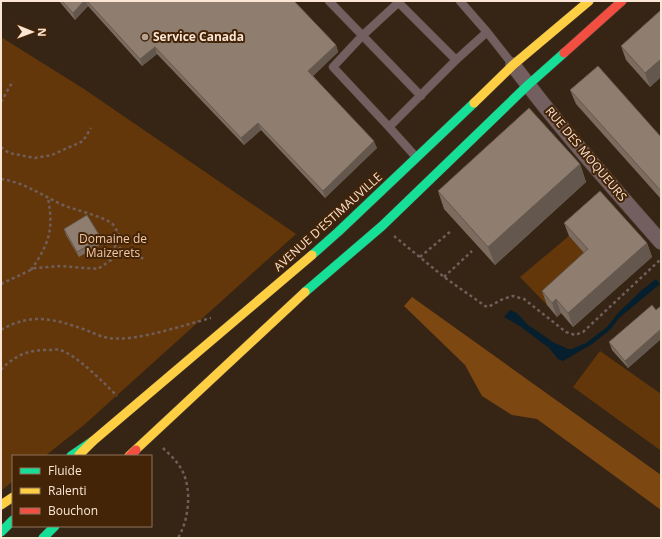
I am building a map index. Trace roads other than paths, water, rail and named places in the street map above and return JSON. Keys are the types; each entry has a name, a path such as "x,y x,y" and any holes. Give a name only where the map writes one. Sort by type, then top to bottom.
{"main road":[{"name":"AVENUE D'ESTIMAUVILLE","path":"79,455 93,441 338,232 513,65 589,1"},
{"path":"132,454 294,301 382,226 528,85 622,1"},
{"path":"72,455 93,441"},
{"path":"1,506 12,497"},
{"path":"1,532 12,521"},
{"path":"34,538 47,527"},
{"path":"42,538 54,527"}],"street":[{"name":"RUE DES MOQUEURS","path":"513,65 609,183 661,242"}],"lane":[{"path":"329,1 421,96"},
{"path":"416,158 333,67 398,1 456,60"},
{"path":"460,1 513,65"},
{"path":"389,128 456,60 487,32"}],"water":[{"path":"656,279 660,284 619,318 611,329 592,344 563,361 558,359 549,348 520,326 504,317 510,310 517,313 528,325 553,342 568,349 572,349 586,343 607,327 619,312"}],"place":[{"name":"Service Canada","path":"145,37"}],"park label":[{"name":"Domaine de Maizerets","path":"113,246"}]}
